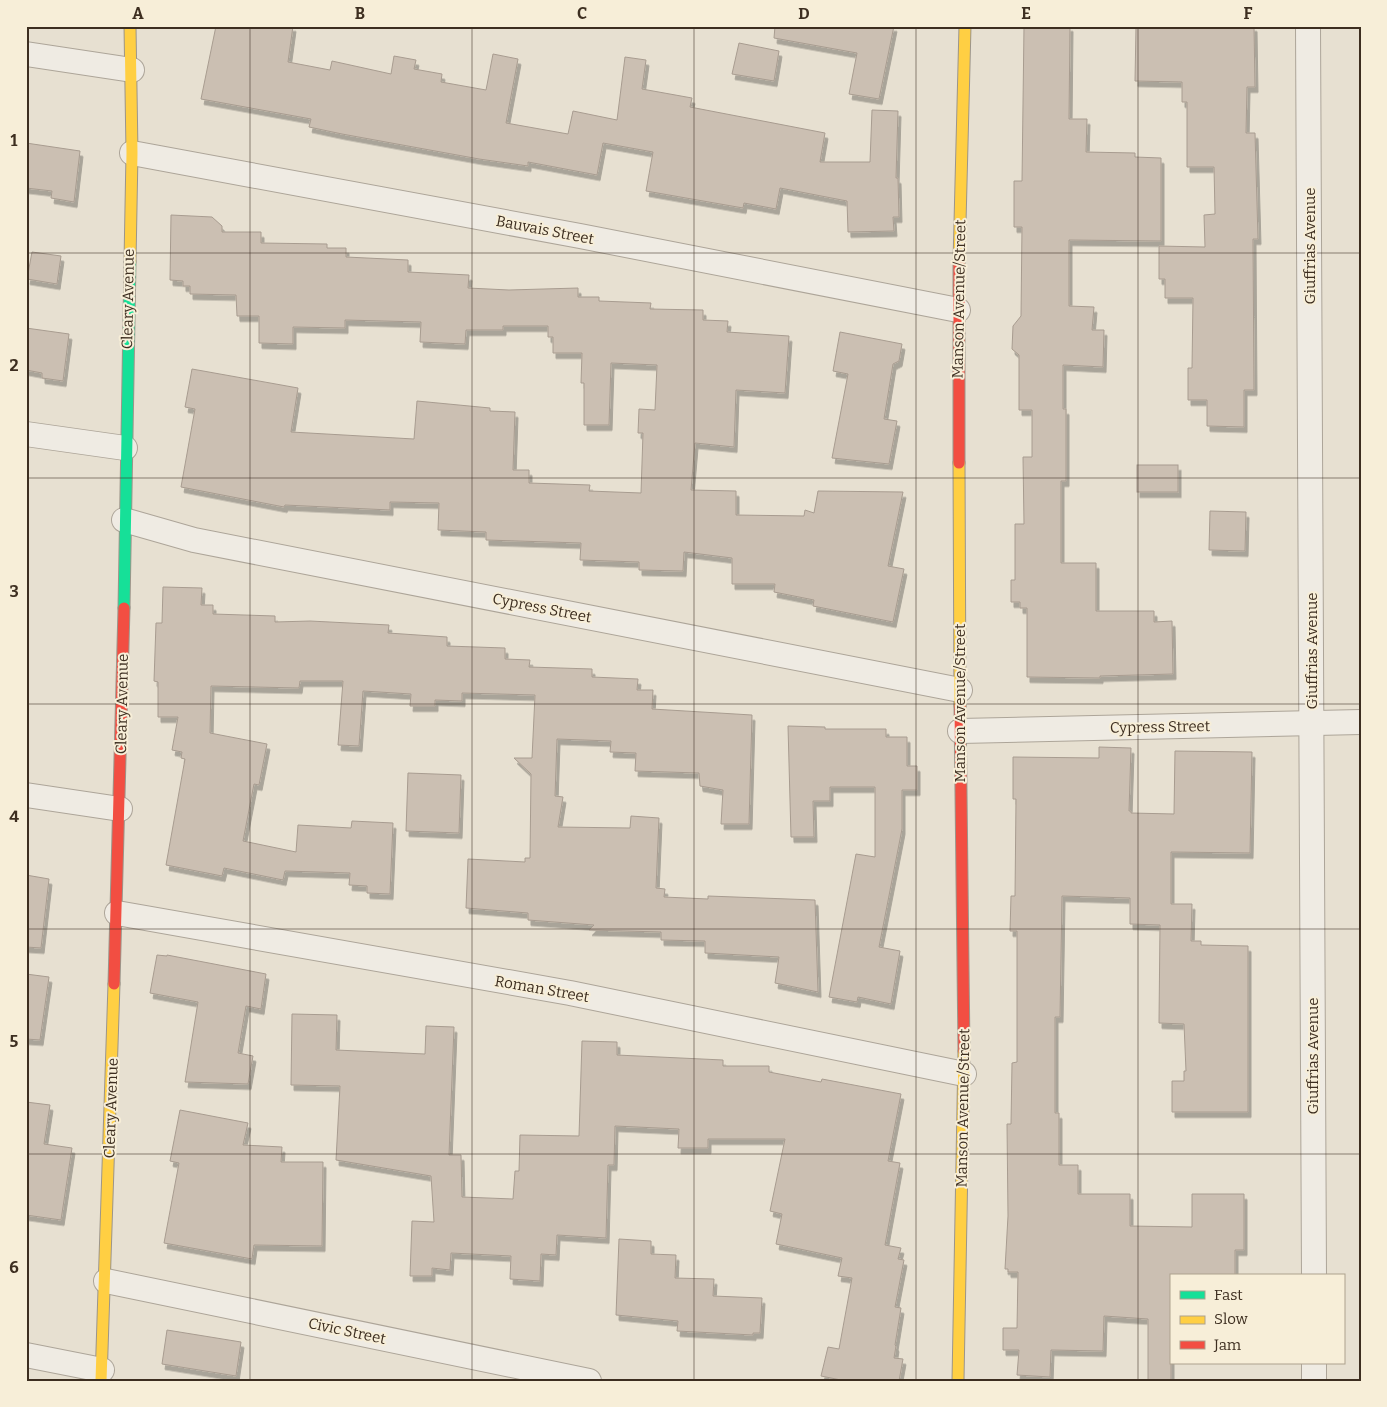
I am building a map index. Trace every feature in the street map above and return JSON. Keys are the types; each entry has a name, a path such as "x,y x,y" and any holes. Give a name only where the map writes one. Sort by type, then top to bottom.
{"street":[{"name":"Cleary Avenue","path":"101,1375 106,1281 120,809 125,448 132,153 130,26"},
{"name":"Manson Avenue/Street","path":"958,1381 964,1074 958,310 965,26"},
{"name":"Giuffrias Avenue","path":"1308,26 1314,1274"},
{"path":"26,54 132,70"},
{"name":"Bauvais Street","path":"132,153 570,234 958,310"},
{"path":"26,434 125,448"},
{"name":"Cypress Street","path":"124,520 194,540 960,690"},
{"name":"Cypress Street","path":"960,731 1361,722"},
{"path":"26,795 120,809"},
{"name":"Roman Street","path":"117,912 570,993 964,1074"},
{"name":"Civic Street","path":"106,1281 588,1381"},
{"path":"26,1355 101,1375"},
{"path":"1314,1364 1314,1381"}],"building":[{"path":"216,26 293,26 288,62 330,70 332,61 391,74 394,56 416,60 414,69 442,74 441,82 486,90 493,54 518,59 506,123 568,134 573,111 617,120 625,57 646,60 642,89 692,98 690,107 825,133 820,162 870,162 872,110 898,111 896,178 898,178 899,217 893,217 894,231 848,232 847,201 780,188 776,209 744,203 743,208 646,191 653,152 603,143 597,175 528,162 528,166 479,159 342,134 309,127 311,119 201,99"},
{"path":"775,26 894,26 879,99 849,94 857,53 774,38"},
{"path":"1024,26 1070,26 1069,119 1087,119 1086,152 1135,153 1135,157 1161,158 1161,241 1069,240 1069,306 1094,307 1092,330 1104,330 1103,367 1063,365 1063,409 1066,409 1066,481 1061,481 1061,563 1096,563 1096,611 1154,611 1154,622 1172,621 1173,674 1100,676 1100,678 1027,677 1027,608 1020,608 1020,602 1011,602 1011,580 1015,580 1015,524 1024,524 1023,457 1032,457 1032,410 1019,410 1019,355 1012,349 1013,326 1021,316 1022,227 1014,227 1014,181 1022,181"},
{"path":"1136,26 1254,26 1255,87 1247,87 1246,133 1255,133 1258,239 1253,239 1254,390 1244,390 1244,427 1207,426 1207,400 1188,400 1188,368 1192,368 1193,298 1165,298 1165,279 1159,279 1159,246 1205,247 1204,215 1215,214 1214,167 1187,167 1187,102 1182,102 1182,82 1135,81"},
{"path":"739,43 779,51 774,81 732,74"},
{"path":"26,143 80,151 74,202 51,198 52,191 26,188"},
{"path":"171,215 212,217 222,226 222,232 261,232 261,243 327,244 327,248 346,248 346,257 408,260 408,272 469,275 468,288 509,290 578,288 578,297 599,297 599,301 651,303 650,309 703,310 703,320 728,321 727,332 789,336 785,393 736,390 734,447 695,443 691,490 736,491 736,515 804,516 805,510 814,513 818,491 903,492 888,566 904,569 893,622 813,606 814,600 774,592 775,584 732,584 732,558 684,552 683,571 639,570 639,562 580,560 581,543 486,540 486,532 438,530 439,503 390,502 390,510 285,505 284,507 181,487 195,409 185,407 192,369 298,388 291,432 414,439 417,401 490,408 490,411 515,412 513,470 529,470 529,483 590,485 589,491 641,493 643,433 638,433 639,409 655,410 657,365 611,363 609,425 584,425 584,383 581,383 582,353 553,353 553,337 548,337 548,326 503,326 503,330 466,330 465,344 420,342 421,322 345,320 345,328 293,327 293,344 259,343 259,316 237,316 236,295 190,294 190,286 183,286 183,281 170,280"},
{"path":"32,252 61,256 57,284 27,279"},
{"path":"26,328 69,334 63,381 42,378 42,373 26,370"},
{"path":"840,332 902,344 899,361 893,364 884,419 897,421 889,464 832,458 848,374 833,371"},
{"path":"1137,465 1178,465 1178,492 1137,492"},
{"path":"1210,511 1246,512 1245,551 1209,550"},
{"path":"163,587 202,588 201,605 213,605 213,614 275,616 275,622 310,621 389,625 388,633 447,637 447,646 505,648 505,659 530,660 529,667 592,669 592,677 638,679 637,690 653,690 652,709 752,715 749,824 721,824 723,790 700,786 699,773 635,771 636,753 610,752 611,741 557,739 555,796 563,797 558,827 630,828 631,816 659,818 656,888 665,889 664,897 708,899 708,896 815,900 818,992 775,983 779,957 705,953 705,941 661,940 661,932 589,930 594,925 528,920 528,913 466,908 468,859 525,862 525,858 530,858 531,774 514,758 532,758 535,695 462,693 462,701 435,700 435,706 410,706 411,694 363,691 359,746 338,745 343,681 300,681 299,688 211,686 210,733 267,744 259,785 254,784 243,841 296,852 298,825 351,828 352,821 393,823 390,894 367,893 367,886 349,885 350,873 285,871 283,880 224,868 222,876 166,865 185,759 181,758 182,752 172,750 178,717 158,717 158,682 154,681 156,623 162,623"},
{"path":"788,726 825,727 825,729 886,729 886,737 907,737 907,766 917,766 917,790 902,790 902,829 879,947 900,951 891,1004 858,997 857,1002 829,997 856,854 875,857 875,787 830,787 830,801 813,801 814,837 791,837"},
{"path":"1099,747 1131,748 1129,811 1131,813 1174,814 1175,751 1252,752 1250,853 1171,852 1171,904 1192,904 1191,941 1201,941 1201,945 1248,946 1248,1112 1172,1112 1172,1081 1184,1081 1184,1071 1186,1071 1184,1024 1159,1023 1160,925 1130,924 1130,898 1062,896 1060,1017 1055,1017 1055,1113 1059,1113 1059,1165 1078,1165 1078,1194 1130,1194 1130,1226 1192,1227 1192,1194 1244,1194 1244,1250 1235,1250 1235,1274 1170,1274 1171,1381 1148,1381 1148,1319 1104,1316 1103,1351 1051,1350 1050,1377 1017,1375 1019,1350 1003,1350 1003,1328 1017,1328 1018,1272 1008,1272 1008,1269 1005,1269 1008,1216 1007,1124 1011,1124 1012,1063 1017,1062 1017,931 1010,931 1011,896 1015,896 1016,799 1013,799 1013,757 1099,758"},
{"path":"408,773 461,775 459,833 406,831"},
{"path":"26,875 49,879 41,948 26,947"},
{"path":"157,955 167,955 266,974 261,1009 246,1006 238,1053 253,1056 248,1084 185,1082 198,1002 150,993"},
{"path":"26,974 49,977 40,1040 26,1039"},
{"path":"292,1014 337,1015 336,1050 425,1054 426,1026 454,1027 449,1155 461,1155 462,1197 513,1199 515,1171 519,1171 520,1135 579,1136 582,1041 617,1042 617,1055 723,1060 723,1066 769,1066 769,1072 821,1082 822,1079 901,1094 888,1161 900,1163 885,1245 901,1248 898,1259 904,1260 895,1307 901,1308 894,1358 903,1359 899,1381 846,1381 821,1376 828,1347 839,1349 852,1278 838,1276 842,1258 776,1244 782,1214 770,1211 785,1139 708,1139 708,1148 678,1148 679,1129 615,1126 614,1165 608,1165 606,1238 557,1235 556,1255 541,1254 540,1281 510,1279 511,1256 451,1253 450,1270 432,1268 432,1276 410,1276 412,1221 434,1222 431,1176 336,1160 340,1086 291,1085"},
{"path":"26,1102 50,1105 44,1144 72,1148 61,1220 26,1215"},
{"path":"180,1110 248,1123 243,1145 282,1147 281,1162 323,1162 322,1246 254,1245 252,1259 164,1243 179,1163 170,1161"},
{"path":"619,1239 651,1241 651,1254 676,1255 675,1278 714,1279 713,1296 762,1298 760,1333 753,1333 753,1335 677,1331 678,1321 616,1315"},
{"path":"167,1330 241,1342 236,1376 162,1364"}],"traffic: fast":[{"path":"124,608 130,262"}],"traffic: slow":[{"path":"130,26 132,153 130,262"},
{"path":"959,262 965,26"},
{"path":"959,463 960,706"},
{"path":"101,1381 114,984"},
{"path":"958,1381 964,1051"}],"traffic: jam":[{"path":"959,262 959,463"},
{"path":"114,984 124,608"},
{"path":"960,706 964,1051"}]}
